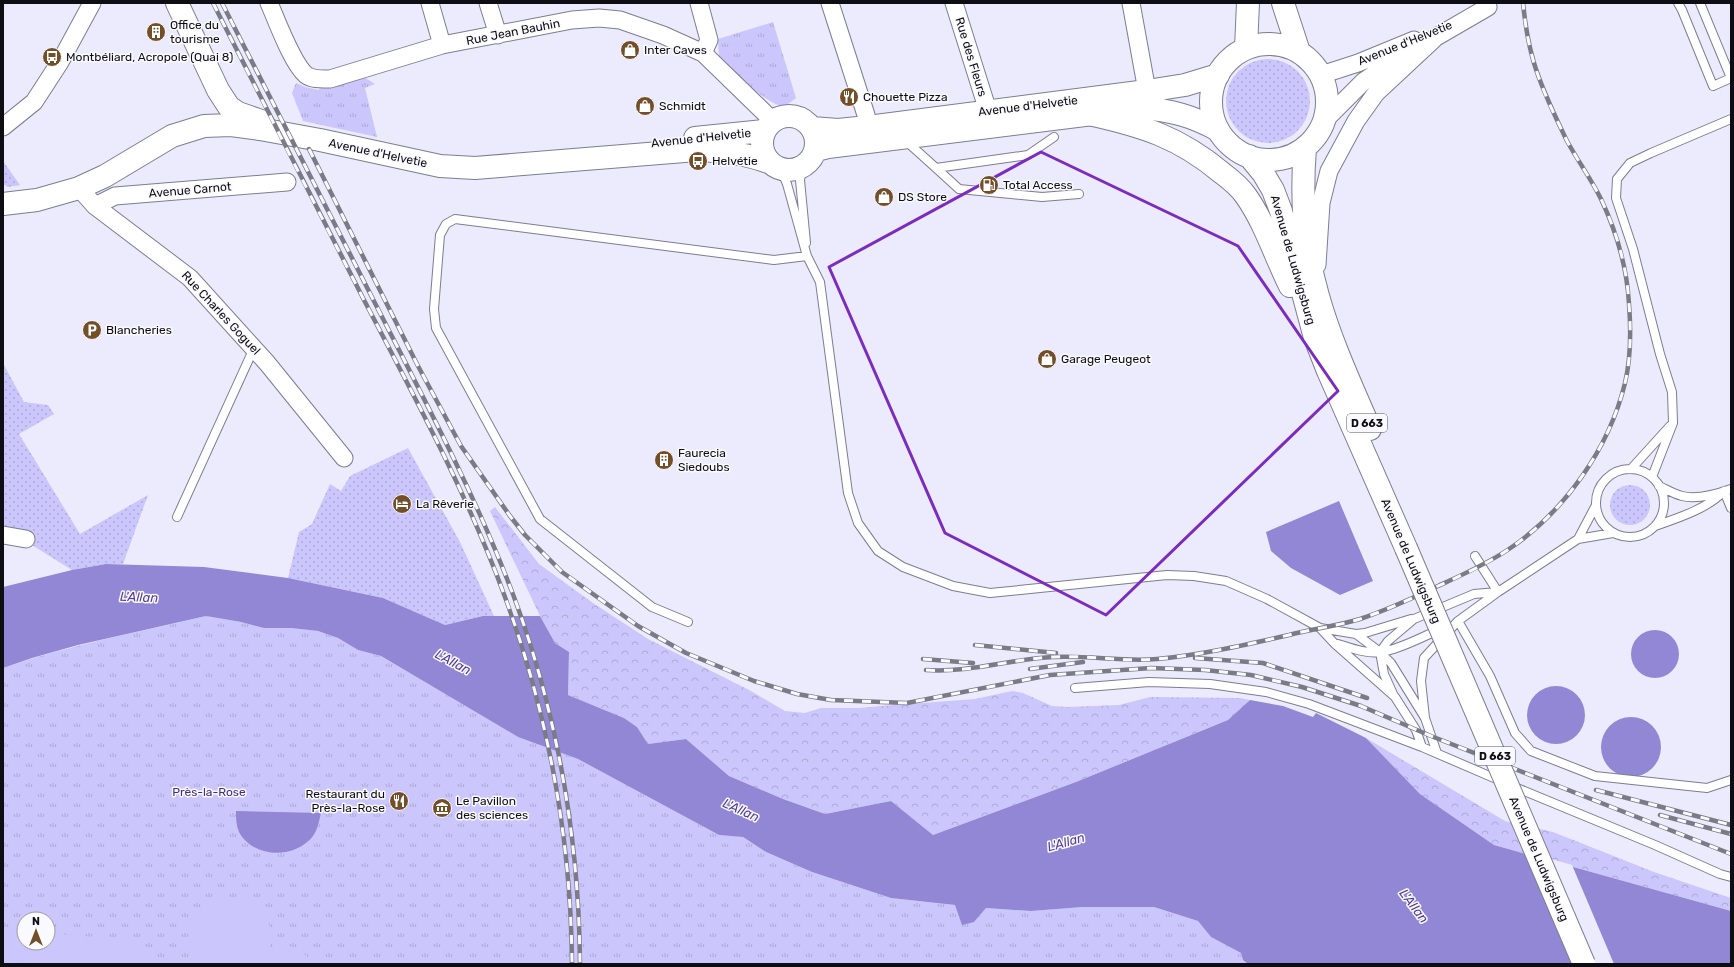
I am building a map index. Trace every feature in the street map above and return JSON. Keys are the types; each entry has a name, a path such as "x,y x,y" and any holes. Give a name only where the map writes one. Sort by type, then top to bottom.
{"main road":[{"name":"Avenue d'Helvetie","path":"177,3 218,90 229,107 238,113 258,120 442,156 481,157 667,142 768,126"},
{"path":"1246,48 1248,3"},
{"path":"1283,3 1299,52"},
{"path":"1264,44 1282,45 1299,52 1311,62 1321,75 1326,90 1327,105 1325,120 1317,135 1305,148 1288,157 1268,160 1249,156 1236,150 1226,141 1218,130 1212,112 1212,93 1218,75 1232,58 1246,48 1264,44"},
{"name":"Avenue d'Helvetie","path":"812,128 838,130 868,127 1147,91 1185,85 1218,75"},
{"path":"204,126 215,113 218,90"},
{"name":"Avenue d'Helvetie","path":"816,150 828,147 1141,108 1162,110 1198,119 1218,130"},
{"name":"D 663","path":"1089,114 1124,122 1157,133 1183,144 1230,180 1245,194 1258,215 1274,254 1315,338"},
{"path":"790,116 798,117 812,128 815,135 816,150 813,157 802,168 795,170 774,166 762,147 768,126 781,117 790,116"},
{"name":"Avenue d'Helvetie","path":"3,204 37,200 79,188 105,176 172,136 204,126 231,125 260,129 320,140 440,166 467,168 697,150 726,151 754,156 774,166"},
{"name":"Avenue de Ludwigsburg","path":"1305,148 1302,182 1306,238 1317,295 1330,334 1414,549 1584,964"},
{"name":"Avenue de Ludwigsburg","path":"1249,156 1263,173 1273,190 1281,211 1315,338 1328,371 1414,549 1599,964"}],"street":[{"name":"Rue Jean Bauhin","path":"269,3 295,60 306,75 316,79 330,79 442,45 572,20 599,18 620,20 663,35 703,53 768,126"},
{"path":"430,3 442,45"},
{"path":"488,3 498,35"},
{"path":"699,3 709,40 703,53"},
{"path":"830,3 866,115 868,127"},
{"name":"Rue des Fleurs","path":"954,3 988,111"},
{"path":"1131,3 1147,91"},
{"name":"Avenue d'Helvetie","path":"1325,120 1364,81 1388,65 1493,5"},
{"name":"Avenue d'Helvetie","path":"1321,75 1358,63 1493,5"},
{"path":"3,127 34,102 60,62 87,6"},
{"name":"Avenue d'Helvetie","path":"1376,93 1434,39"},
{"name":"Avenue de Ludwigsburg","path":"1317,295 1321,203 1329,171 1356,121 1376,93"},
{"name":"Avenue Carnot","path":"95,206 115,196 287,182"},
{"name":"Rue Charles Goguel","path":"79,188 95,206 190,278 254,348 344,458"},
{"path":"3,535 26,539"}],"lane":[{"path":"1678,3 1713,86 1731,78 1700,3"},
{"path":"1652,477 1673,423 1672,392 1660,354 1633,249 1616,198 1617,179 1630,163 1650,152 1731,119"},
{"path":"936,168 1028,155 1054,137"},
{"path":"902,138 959,189 1042,198 1079,194"},
{"path":"774,166 787,184 807,256 820,282 848,493 858,523 878,551 903,567 953,586 990,593 1167,575 1194,576 1226,581 1267,598 1320,628 1335,644 1395,697"},
{"path":"802,168 800,180 807,256"},
{"path":"688,622 652,607 540,519 436,328 434,309 440,234 446,224 455,219 774,260 807,256"},
{"path":"177,516 254,348"},
{"path":"1631,469 1673,423"},
{"path":"1631,469 1652,477 1659,486 1663,496 1664,507 1661,517 1655,526 1646,533 1635,537 1624,537 1613,533 1604,526 1598,516 1596,505 1597,494 1602,484 1610,476 1620,471 1631,469"},
{"path":"1659,486 1682,496 1693,498 1728,490"},
{"path":"1728,490 1731,508"},
{"path":"1655,526 1675,519 1715,500 1728,490"},
{"path":"1578,539 1596,505"},
{"path":"1436,753 1425,718 1421,681 1424,658 1458,621 1498,592 1578,539 1613,533"},
{"path":"1475,556 1498,592"},
{"path":"1320,628 1356,634 1365,633 1414,619 1474,594 1498,592"},
{"path":"1414,619 1388,642 1380,652 1384,674 1395,697 1416,730 1422,747"},
{"path":"1335,644 1363,651 1380,652 1405,644 1458,621"},
{"path":"1458,621 1490,676 1515,733 1531,751 1595,776 1707,788 1731,780"},
{"path":"1356,634 1380,652 1391,663 1425,718"},
{"path":"1075,688 1149,682 1210,684 1266,692 1309,704 1422,747 1552,803 1731,877"}],"highlighted area":[{"path":"1041,152 1238,246 1338,391 1106,615 945,533 829,267"}],"green space":[{"path":"773,22 796,98 784,107 758,93 719,57 718,39"},
{"path":"1268,59 1284,62 1298,71 1307,85 1310,101 1307,117 1298,131 1284,140 1268,143 1252,140 1238,131 1229,117 1226,101 1229,85 1238,71 1252,62"},
{"path":"361,75 375,84 365,88 377,137 303,121 292,93 296,83 305,87 319,90 320,87"},
{"path":"3,161 20,185 8,187 3,184"},
{"path":"3,363 24,402 48,405 54,414 19,434 80,534 148,495 123,564 106,564 72,570 3,527"},
{"path":"408,448 460,542 494,616 483,616 445,625 383,598 288,578 299,532 312,524 330,484 341,491 350,476"},
{"path":"1634,485 1641,488 1647,494 1650,505 1649,513 1641,522 1634,525 1626,525 1619,522 1611,513 1610,501 1613,494 1622,486"},
{"path":"495,507 539,564 593,603 648,639 749,690 785,711 805,713 821,708 860,708 975,699 1012,691 1023,693 1052,706 1068,707 1119,705 1150,697 1240,698 1250,700 1228,720 1076,782 933,835 891,801 825,814 783,799 729,776 686,739 648,744 637,727 624,718 568,695 569,652 555,643 540,616 490,511"},
{"name":"Près-la-Rose","path":"206,616 241,622 264,628 291,628 318,631 338,638 358,650 381,656 518,737 578,759 719,835 743,837 766,852 812,872 891,898 955,905 974,922 986,908 1031,911 1083,907 1154,907 1198,921 1211,937 1241,953 1243,960 1248,964 3,964 3,668 53,652"},
{"path":"1366,738 1505,821 1553,832 1654,872 1731,898 1731,911 1494,845 1420,794"},
{"path":"232,898 252,904 258,908 267,920 271,935 269,950 266,958 261,964 200,964 192,949 191,932 193,924 197,916 209,904"},
{"path":"3,929 16,930 16,951 56,951 56,934 144,941 142,964 52,964 3,960"},
{"path":"281,945 298,948 314,964 265,964 271,951"}],"water":[{"path":"1339,501 1373,581 1340,595 1291,568 1271,551 1266,532"},
{"name":"L'Allan","path":"106,564 204,567 288,578 383,598 445,625 483,616 540,616 555,643 569,652 568,695 624,718 637,727 648,744 686,739 729,776 783,799 825,814 891,801 933,835 1076,782 1228,720 1250,700 1283,706 1313,717 1316,713 1366,738 1420,794 1494,845 1731,911 1731,964 1248,964 1243,960 1241,953 1211,937 1198,921 1154,907 1083,907 1031,911 986,908 974,922 962,925 955,905 891,898 812,872 766,852 743,837 719,835 578,759 518,737 381,656 358,650 338,638 318,631 291,628 264,628 241,622 206,616 78,645 3,668 3,587 72,570"},
{"path":"1650,630 1660,630 1672,637 1679,649 1679,659 1672,671 1660,678 1650,678 1642,674 1635,667 1631,659 1631,649 1635,641 1642,634"},
{"path":"1556,686 1567,688 1580,699 1583,704 1585,715 1583,726 1572,739 1567,742 1556,744 1545,742 1532,731 1529,726 1527,715 1529,704 1540,691 1545,688"},
{"path":"1631,717 1648,722 1656,730 1661,747 1656,764 1648,772 1631,777 1614,772 1606,764 1601,747 1606,730 1614,722"},
{"path":"236,811 321,813 315,833 305,844 286,852 275,853 254,847 246,841 238,829 236,822"}],"pier":[{"path":"1527,852 1572,865 1614,964 1574,964"}],"railway":[{"path":"213,3 421,409 474,521 505,597 533,686 545,732 554,778 562,824 567,870 571,917 572,964"},
{"path":"222,3 450,451 484,523 514,597 542,686 554,731 563,777 575,870 579,917 580,964"},
{"path":"926,670 958,670 1021,660 1053,657 1131,660 1157,659 1240,646 1333,626 1400,604 1492,560 1529,534 1566,498 1596,455 1618,408 1627,373 1630,344 1628,290 1620,250 1607,212 1567,141 1541,83 1530,48 1523,3"},
{"path":"309,149 418,366 461,446 510,516 525,535 562,572 638,626 686,653 754,681 797,694 831,700 907,703 1050,675 1151,668 1205,670 1251,675 1302,687 1361,706 1431,736 1731,854"},
{"path":"975,645 1056,653"},
{"path":"1195,658 1263,663 1367,698"},
{"path":"923,659 973,663"},
{"path":"1030,669 1083,662"},
{"path":"1596,790 1731,825"},
{"path":"1660,815 1731,834"}],"place":[{"name":"Office du tourisme","path":"156,32"},
{"name":"Inter Caves","path":"630,50"},
{"name":"Montbéliard, Acropole (Quai 8)","path":"52,57"},
{"name":"Chouette Pizza","path":"849,97"},
{"name":"Schmidt","path":"645,106"},
{"name":"Helvétie","path":"698,161"},
{"name":"Total Access","path":"989,185"},
{"name":"DS Store","path":"884,197"},
{"name":"Blancheries","path":"92,330"},
{"name":"Garage Peugeot","path":"1047,359"},
{"name":"Faurecia Siedoubs","path":"664,460"},
{"name":"La Rêverie","path":"402,504"},
{"name":"Restaurant du Près-la-Rose","path":"399,801"},
{"name":"Le Pavillon des sciences","path":"442,808"}]}
